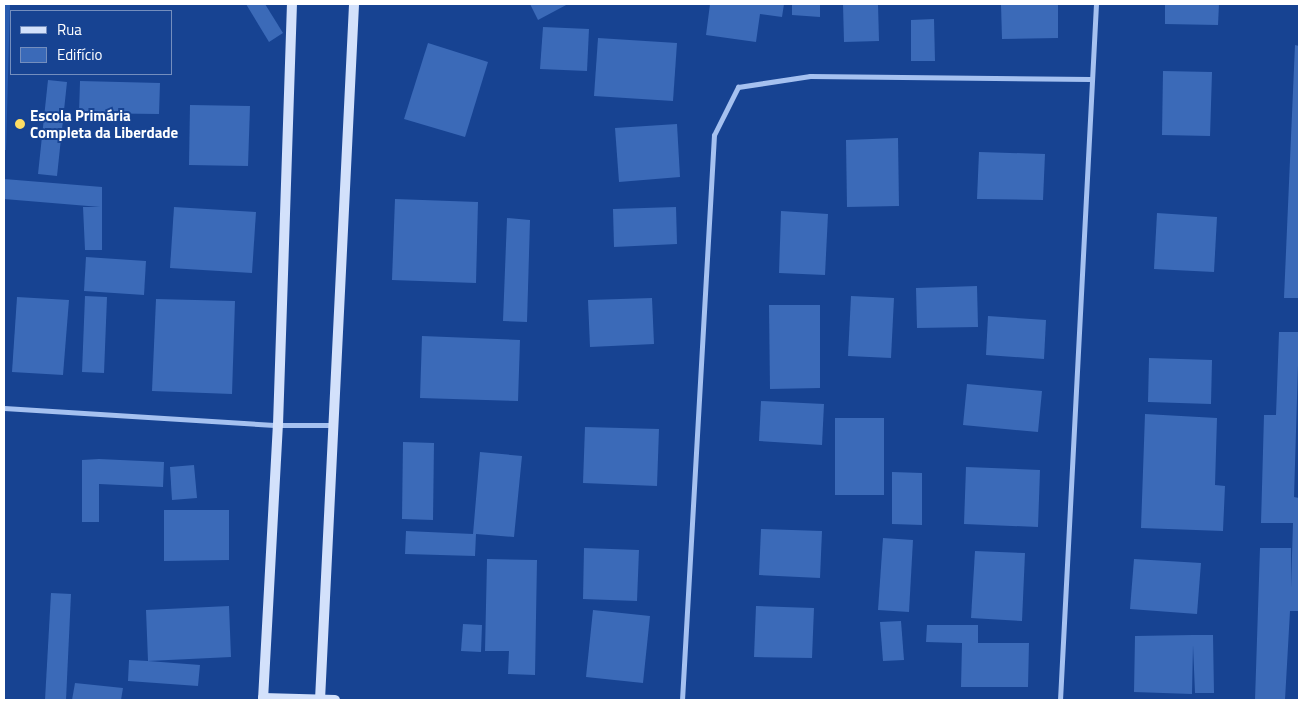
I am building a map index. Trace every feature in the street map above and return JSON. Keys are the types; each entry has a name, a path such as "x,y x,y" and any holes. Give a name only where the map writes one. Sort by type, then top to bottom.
{"street":[{"path":"292,4 278,425 263,699 334,700"},
{"path":"320,700 338,275 353,78 354,4"},
{"path":"1060,700 1090,79 1096,4"},
{"path":"682,700 714,134 738,87 810,76 1090,79"},
{"path":"4,408 278,425 333,425"}],"shaded area":[{"path":"4,4 10,4 6,150 4,150"}],"building":[{"path":"246,4 265,4 283,33 269,42"},
{"path":"530,4 568,4 538,20"},
{"path":"710,4 784,4 782,17 760,14 756,42 706,35"},
{"path":"792,4 820,4 820,17 792,15"},
{"path":"843,4 878,4 879,41 844,42"},
{"path":"1001,4 1058,4 1058,38 1002,39"},
{"path":"1165,4 1219,4 1218,25 1165,24"},
{"path":"934,19 935,61 911,61 911,20"},
{"path":"543,27 589,29 587,71 540,69"},
{"path":"598,38 677,43 673,101 594,96"},
{"path":"428,43 488,62 465,137 404,119"},
{"path":"1295,45 1299,46 1299,298 1284,298"},
{"path":"1163,71 1212,72 1210,136 1162,135"},
{"path":"48,80 67,82 57,176 38,174"},
{"path":"80,81 160,83 159,114 79,113"},
{"path":"190,105 250,106 248,166 189,165"},
{"path":"677,124 680,177 619,182 615,128"},
{"path":"898,138 899,206 847,207 846,140"},
{"path":"979,152 1045,154 1043,200 977,199"},
{"path":"4,179 102,187 102,250 85,250 83,207 100,207 4,199"},
{"path":"395,199 478,202 476,283 392,280"},
{"path":"174,207 256,212 252,273 170,268"},
{"path":"676,207 677,244 614,247 613,209"},
{"path":"781,211 828,214 825,275 779,273"},
{"path":"1157,213 1217,217 1214,272 1154,269"},
{"path":"507,218 530,220 527,322 503,321"},
{"path":"86,257 146,261 144,295 84,291"},
{"path":"977,286 978,327 917,328 916,288"},
{"path":"85,296 107,297 104,373 82,372"},
{"path":"851,296 894,298 891,358 848,356"},
{"path":"17,297 69,300 63,375 12,372"},
{"path":"652,298 654,344 590,347 588,300"},
{"path":"156,299 235,301 232,394 152,391"},
{"path":"769,305 820,305 820,388 770,389"},
{"path":"988,316 1046,320 1044,359 986,355"},
{"path":"1279,332 1299,332 1294,497 1299,498 1299,611 1290,611 1285,700 1255,700 1260,548 1291,548 1291,588 1293,523 1261,523 1264,415 1276,415"},
{"path":"422,336 520,340 518,401 420,398"},
{"path":"1149,358 1212,360 1211,404 1148,402"},
{"path":"967,384 1042,391 1038,432 963,425"},
{"path":"761,401 824,404 822,445 759,441"},
{"path":"1145,414 1217,418 1215,485 1225,486 1223,531 1141,528"},
{"path":"835,418 884,418 884,495 835,495"},
{"path":"585,427 659,429 657,486 583,483"},
{"path":"403,442 434,443 433,520 402,519"},
{"path":"480,452 522,456 514,537 476,534 475,556 405,554 406,531 473,534"},
{"path":"82,460 164,462 163,487 99,484 99,522 82,522"},
{"path":"194,465 197,498 172,500 170,467"},
{"path":"966,467 1040,470 1038,527 964,524"},
{"path":"892,472 922,473 922,525 892,524"},
{"path":"164,510 229,510 229,560 164,561"},
{"path":"761,529 822,531 820,578 759,575"},
{"path":"883,538 913,540 909,612 878,610"},
{"path":"584,548 639,550 637,601 583,599"},
{"path":"975,551 1025,553 1022,621 971,618"},
{"path":"487,559 537,560 535,675 508,674 509,651 485,651"},
{"path":"1134,559 1201,563 1197,614 1130,609"},
{"path":"51,593 71,594 66,700 45,700"},
{"path":"229,606 231,657 148,661 146,610"},
{"path":"756,606 814,608 812,658 754,657"},
{"path":"593,610 650,616 643,683 586,677"},
{"path":"901,621 904,660 883,661 880,622"},
{"path":"463,624 482,625 481,652 461,651"},
{"path":"927,625 978,625 978,643 1029,643 1028,687 961,687 962,643 926,642"},
{"path":"1213,635 1214,693 1195,693 1193,645 1192,694 1134,692 1135,636"},
{"path":"129,660 200,665 198,686 128,681"},
{"path":"75,683 123,688 121,700 72,700"}],"place":[{"name":"Escola Primária Completa da Liberdade","path":"20,124"}]}
